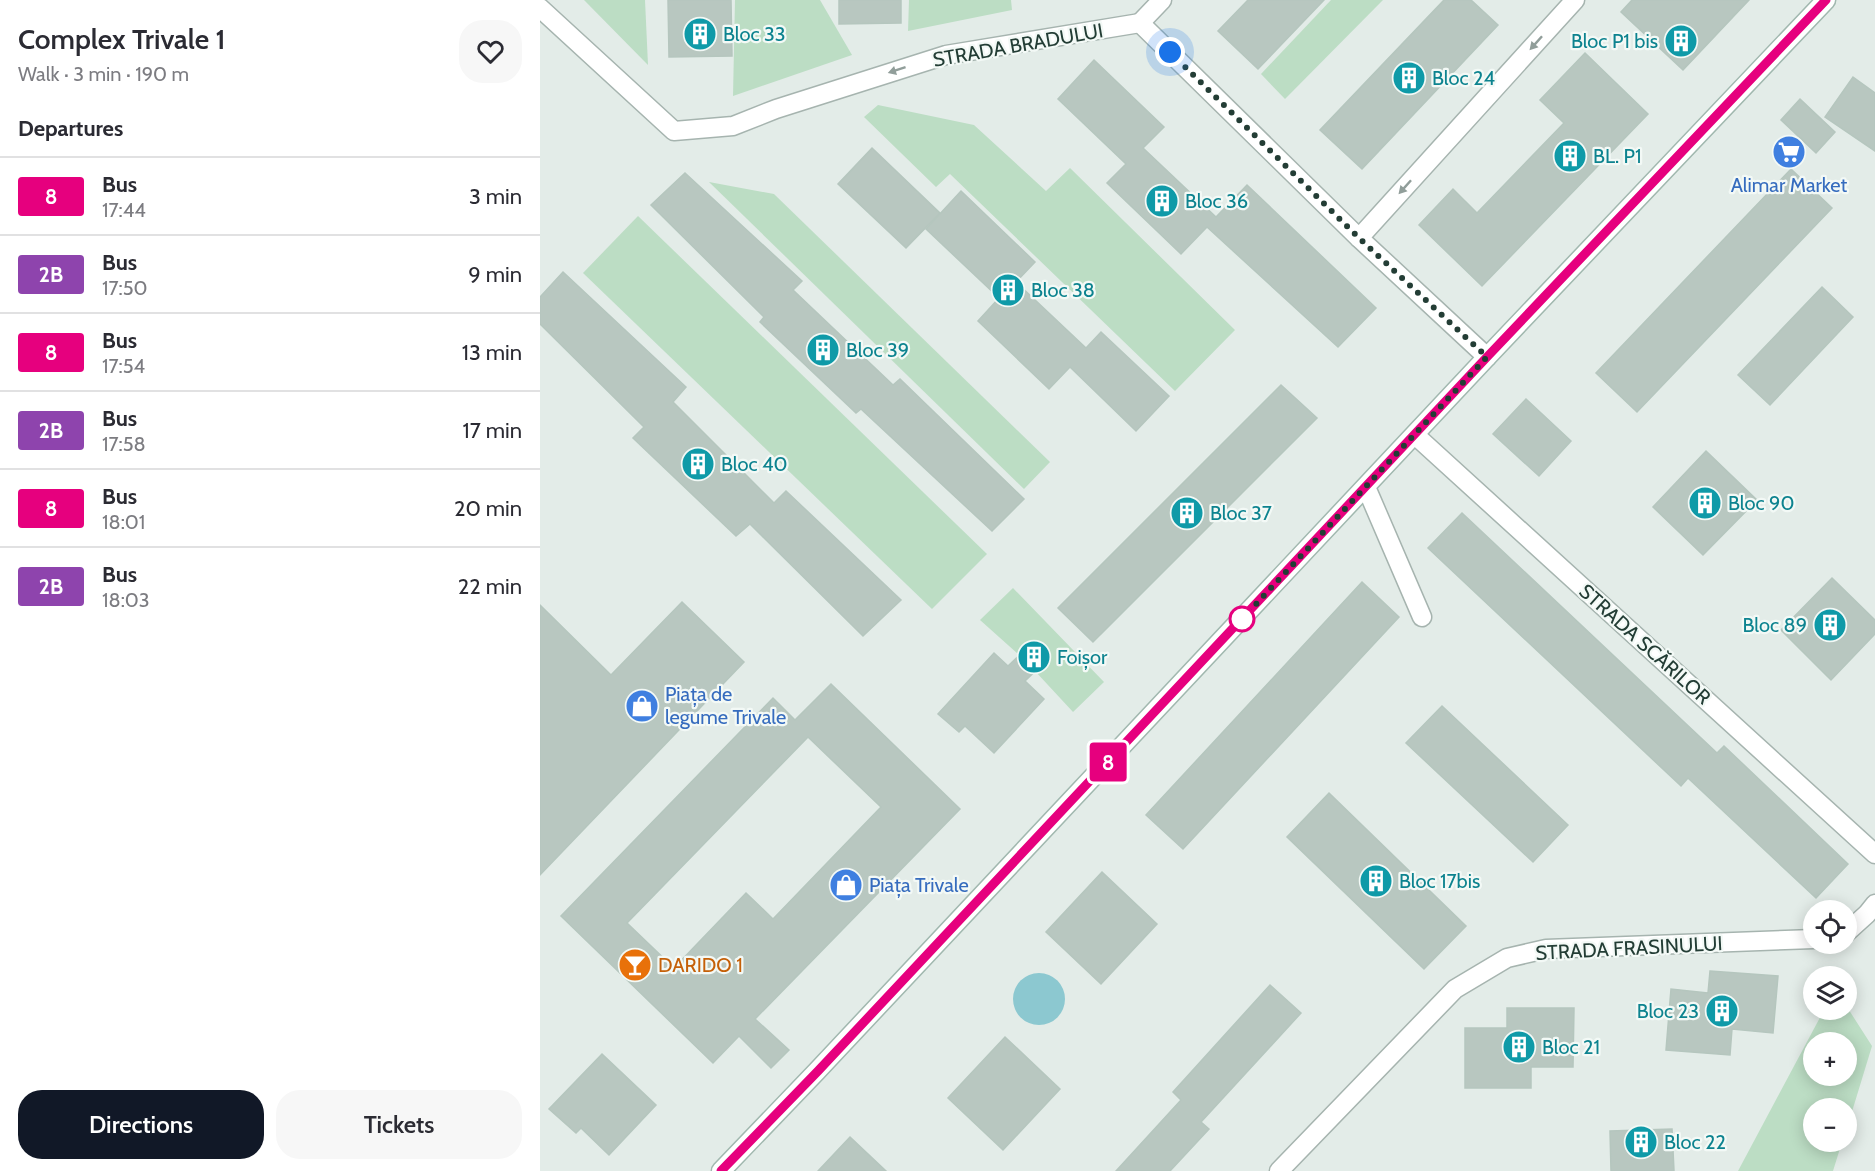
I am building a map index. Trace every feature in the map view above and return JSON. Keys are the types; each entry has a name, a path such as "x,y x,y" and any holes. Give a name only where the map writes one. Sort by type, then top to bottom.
{"street":[{"path":"1162,0 1140,23 1359,238 1487,357"},
{"path":"1359,238 1575,0"},
{"path":"721,1171 818,1071 1487,357 1826,0"},
{"name":"STRADA BRADULUI","path":"540,8 674,131 733,126 776,109 946,55 1140,23"},
{"name":"STRADA SCĂRILOR","path":"1415,435 1875,854"},
{"path":"1365,487 1422,617"},
{"path":"1857,924 1875,904"},
{"name":"STRADA FRASINULUI","path":"1279,1171 1455,989 1507,958 1546,949 1803,939"}],"green space":[{"path":"584,0 645,0 648,65"},
{"path":"735,0 820,0 852,55 733,96"},
{"path":"909,0 1011,0 1012,10 908,31"},
{"path":"1331,0 1383,0 1285,99 1261,74"},
{"path":"878,105 974,125 1046,191 1070,168 1235,330 1175,391 950,174 936,187 864,117"},
{"path":"709,182 774,194 1050,462 1024,489"},
{"path":"638,216 987,554 932,609 583,273"},
{"path":"1013,588 1104,682 1073,712 1035,671 1048,658 1032,643 1019,655 980,620"},
{"path":"1819,1020 1855,1020 1872,1046 1856,1098 1803,1098 1803,1152 1839,1152 1833,1171 1738,1171 1803,1049 1803,1086 1857,1086 1857,1032 1812,1032"}],"water":[{"path":"1039,973 1053,977 1061,985 1065,999 1061,1013 1053,1021 1039,1025 1025,1021 1017,1013 1013,999 1017,985 1025,977"}],"building":[{"name":"Bloc 33","path":"668,0 731,0 732,56 669,57"},
{"path":"839,0 901,0 901,23 839,24"},
{"path":"1248,0 1324,0 1258,69 1218,31"},
{"name":"Bloc 24","path":"1444,0 1471,0 1498,25 1362,169 1320,130"},
{"name":"Bloc P1 bis","path":"1632,0 1749,0 1683,70 1621,12"},
{"name":"BL. P1","path":"1585,53 1648,114 1482,286 1419,225 1453,189 1477,213 1564,123 1540,100"},
{"name":"Bloc 36","path":"1094,60 1164,127 1143,148 1216,217 1247,185 1376,308 1338,347 1207,227 1181,254 1107,183 1126,164 1058,99"},
{"path":"1853,77 1875,93 1875,151 1825,117"},
{"path":"1800,99 1835,132 1816,153 1781,120"},
{"path":"872,148 940,213 906,248 838,184"},
{"path":"1791,169 1832,208 1637,412 1596,373"},
{"name":"Bloc 39","path":"685,173 802,281 793,290 893,385 900,379 1024,499 992,531 861,409 856,413 760,322 764,317 651,205"},
{"name":"Bloc 38","path":"961,191 1035,262 1016,282 1086,348 1101,332 1169,396 1136,431 1070,367 1049,389 978,321 999,298 926,229"},
{"name":"Bloc 40","path":"563,272 686,387 673,402 774,503 786,491 901,600 863,636 750,524 736,536 633,438 644,427 540,324 540,297"},
{"path":"1822,287 1853,317 1770,405 1738,375"},
{"name":"Bloc 37","path":"1281,385 1317,418 1093,642 1058,608"},
{"path":"1526,399 1571,441 1539,476 1493,434"},
{"name":"Bloc 90","path":"1706,451 1757,500 1703,555 1653,507"},
{"path":"1462,513 1717,753 1724,746 1848,864 1816,898 1688,778 1681,786 1428,548"},
{"name":"Bloc 89","path":"1832,578 1875,620 1875,634 1831,680 1781,630"},
{"path":"1362,582 1399,617 1183,849 1146,815"},
{"name":"Piața de legume Trivale","path":"682,602 744,662 540,875 540,605 611,675"},
{"path":"1032,643 1048,659 1025,681 1044,699 994,753 965,726 959,732 938,714 994,653 1008,666"},
{"name":"Piața Trivale","path":"831,684 960,809 755,1019 789,1050 771,1068 739,1036 713,1063 561,916 773,698 795,720","holes":["808,737 881,807 773,919 746,893 674,968 627,923"]},
{"path":"1442,706 1568,825 1533,862 1406,743"},
{"name":"Bloc 17bis","path":"1329,793 1466,926 1424,969 1287,837"},
{"path":"1102,872 1157,924 1101,984 1046,932"},
{"name":"Bloc 23","path":"1710,971 1778,976 1773,1033 1732,1029 1730,1055 1666,1050 1671,989 1708,993"},
{"path":"1270,985 1301,1013 1201,1122 1209,1129 1170,1171 1116,1171 1181,1100 1173,1092"},
{"name":"Bloc 21","path":"1507,1008 1574,1008 1573,1067 1531,1067 1531,1088 1465,1088 1465,1028 1507,1028"},
{"path":"1005,1037 1060,1089 1003,1150 948,1098"},
{"path":"602,1054 656,1105 609,1155 581,1128 576,1133 549,1109"},
{"name":"Bloc 22","path":"1672,1129 1674,1171 1611,1171 1610,1131"},
{"path":"850,1137 886,1171 818,1171"}],"bus line":[{"name":"8","path":"721,1171 818,1071 1487,357 1826,0"}],"place":[{"name":"Bloc 33","path":"700,34"},
{"name":"Bloc P1 bis","path":"1681,41"},
{"name":"Bloc 24","path":"1409,78"},
{"name":"Alimar Market","path":"1789,152"},
{"name":"BL. P1","path":"1570,156"},
{"name":"Bloc 36","path":"1162,201"},
{"name":"Bloc 38","path":"1008,290"},
{"name":"Bloc 39","path":"823,350"},
{"name":"Bloc 40","path":"698,464"},
{"name":"Bloc 90","path":"1705,503"},
{"name":"Bloc 37","path":"1187,513"},
{"name":"Bloc 89","path":"1830,625"},
{"name":"Foișor","path":"1034,657"},
{"name":"Piața de legume Trivale","path":"642,706"},
{"name":"Bloc 17bis","path":"1376,881"},
{"name":"Piața Trivale","path":"846,885"},
{"name":"DARIDO 1","path":"635,965"},
{"name":"Bloc 23","path":"1722,1011"},
{"name":"Bloc 21","path":"1519,1047"},
{"name":"Bloc 22","path":"1641,1142"}],"route":[{"path":"1170,52 1359,238 1487,357 1242,619"}]}
